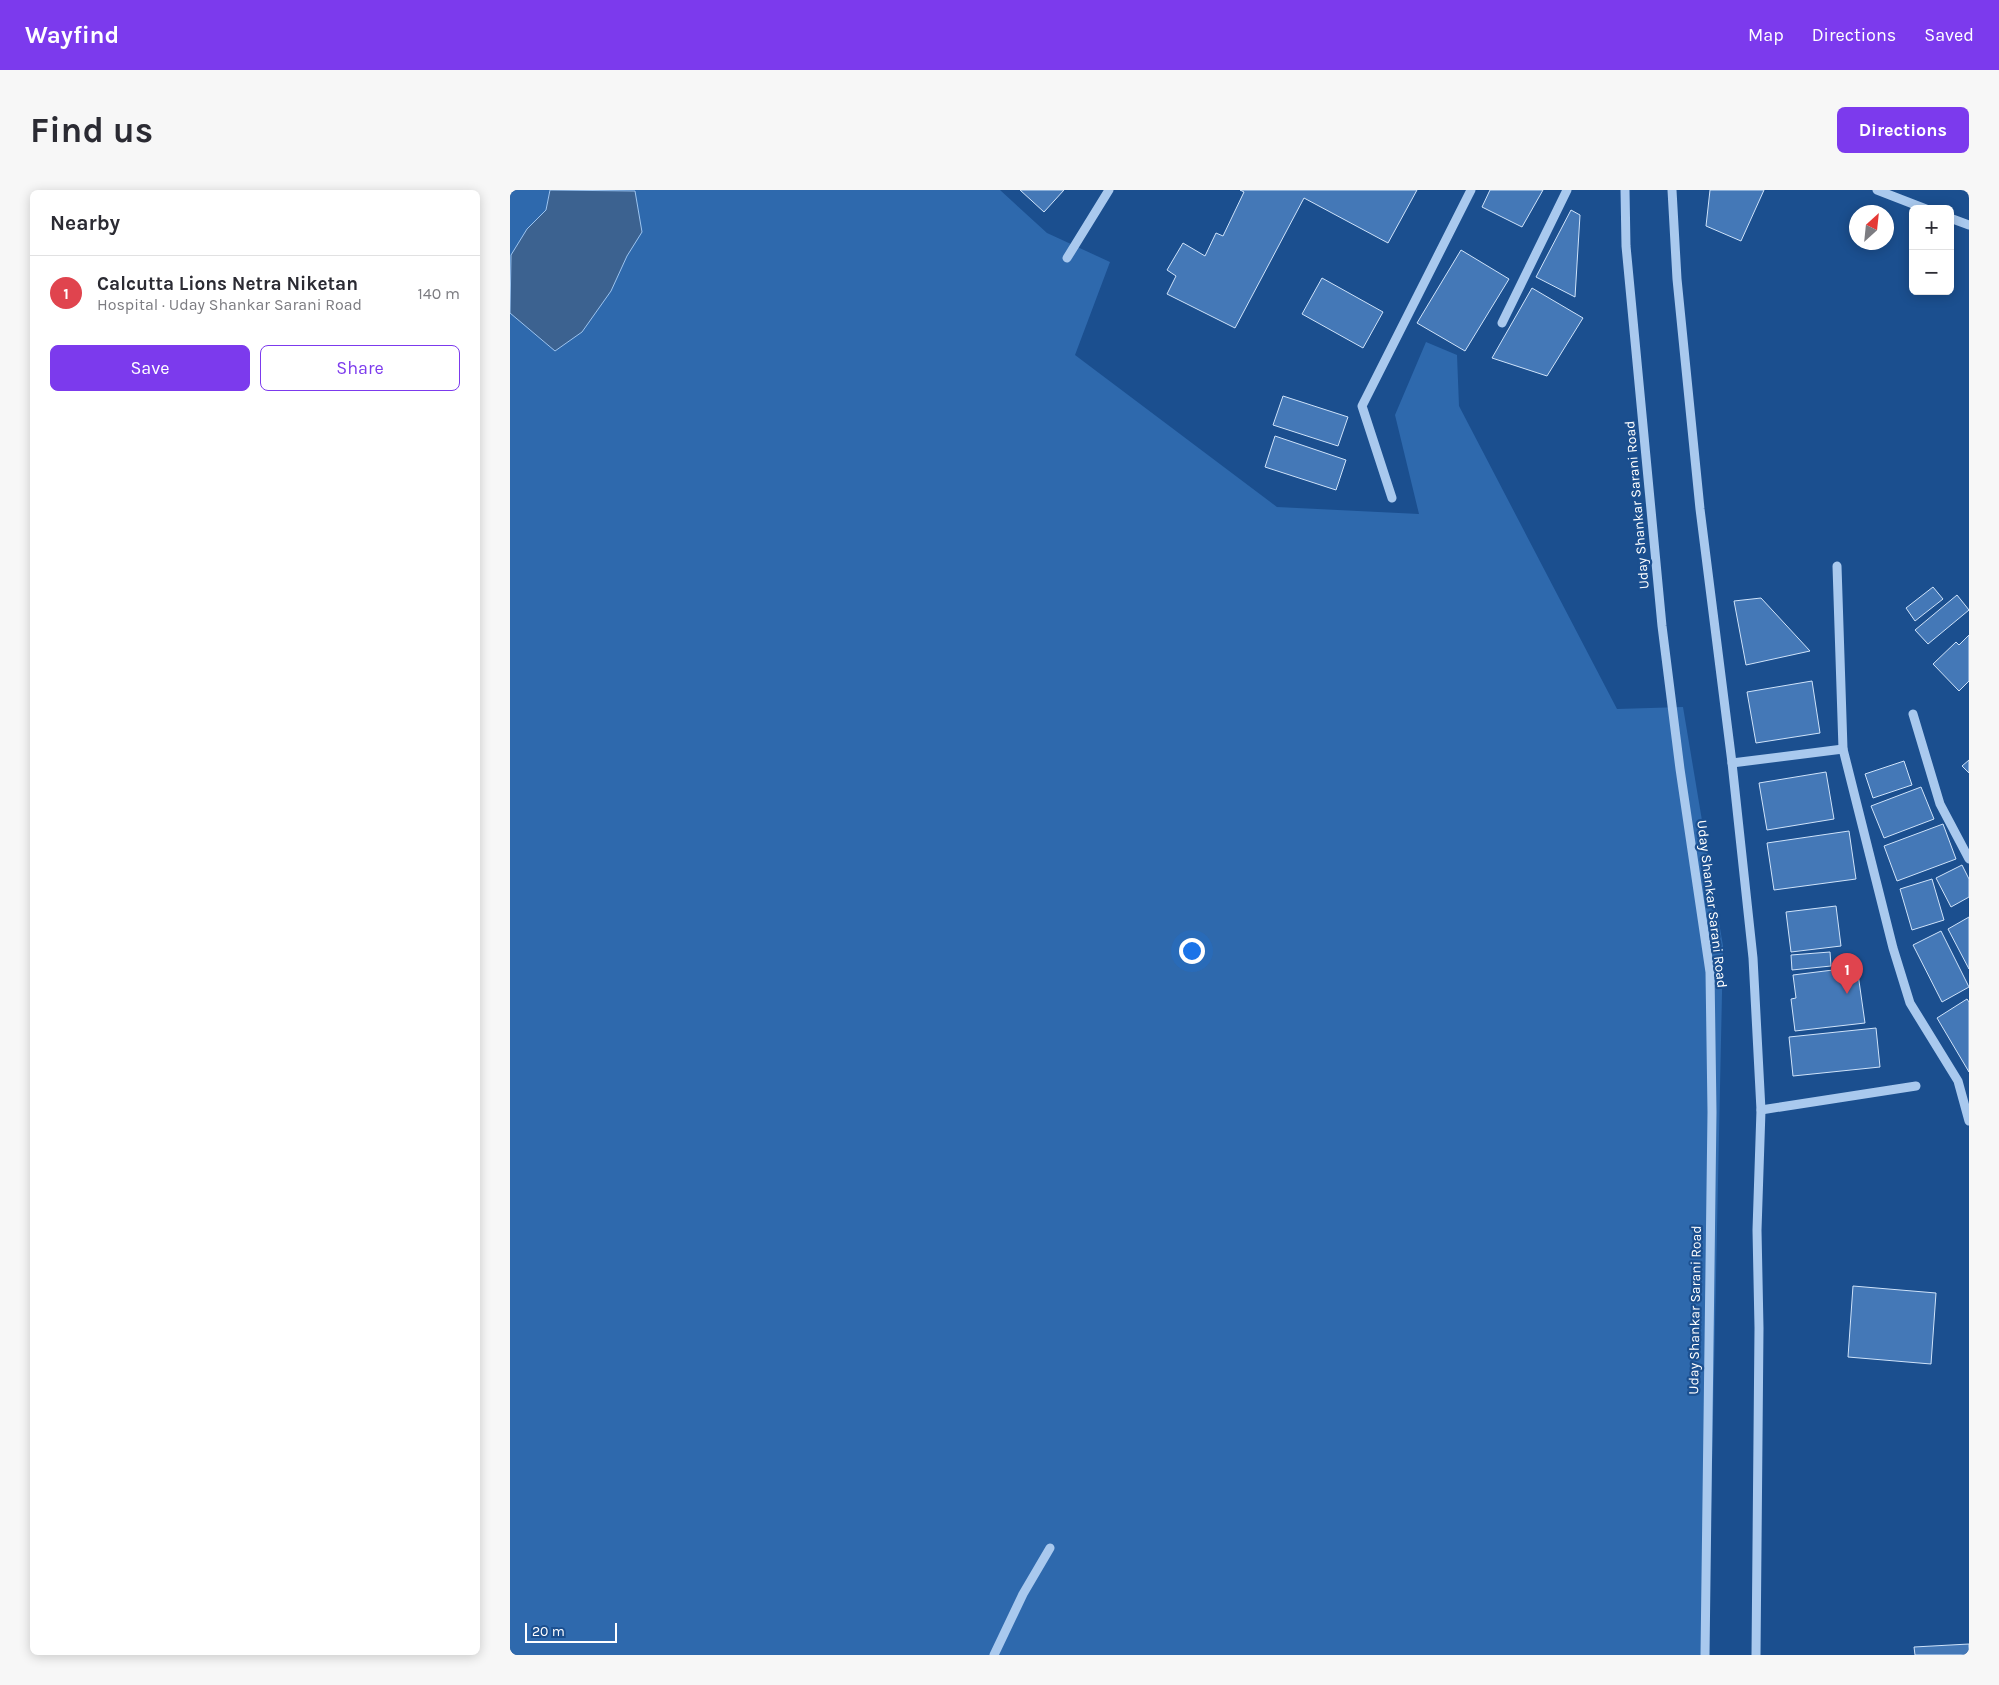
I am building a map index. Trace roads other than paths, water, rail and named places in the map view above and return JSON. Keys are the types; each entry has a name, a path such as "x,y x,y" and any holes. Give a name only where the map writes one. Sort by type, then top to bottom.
{"street":[{"path":"1066,258 1109,190"},
{"path":"1392,498 1362,406 1470,190"},
{"path":"1502,322 1567,190"},
{"name":"Uday Shankar Sarani Road","path":"1625,190 1626,246 1662,626 1680,768 1710,972 1712,1112 1705,1655"},
{"path":"1672,190 1677,280 1700,509 1732,763 1753,958 1761,1110 1757,1230 1759,1328 1756,1655"},
{"path":"1877,190 1916,205"},
{"path":"1954,219 1969,225"},
{"path":"1837,566 1843,749 1893,948 1910,1003 1958,1081 1969,1118"},
{"path":"1913,714 1940,804 1969,859"},
{"path":"1732,763 1843,749"},
{"path":"1761,1110 1916,1086"},
{"path":"994,1655 1023,1594 1050,1548"}],"place":[{"name":"Calcutta Lions Netra Niketan","path":"1847,994"}]}
